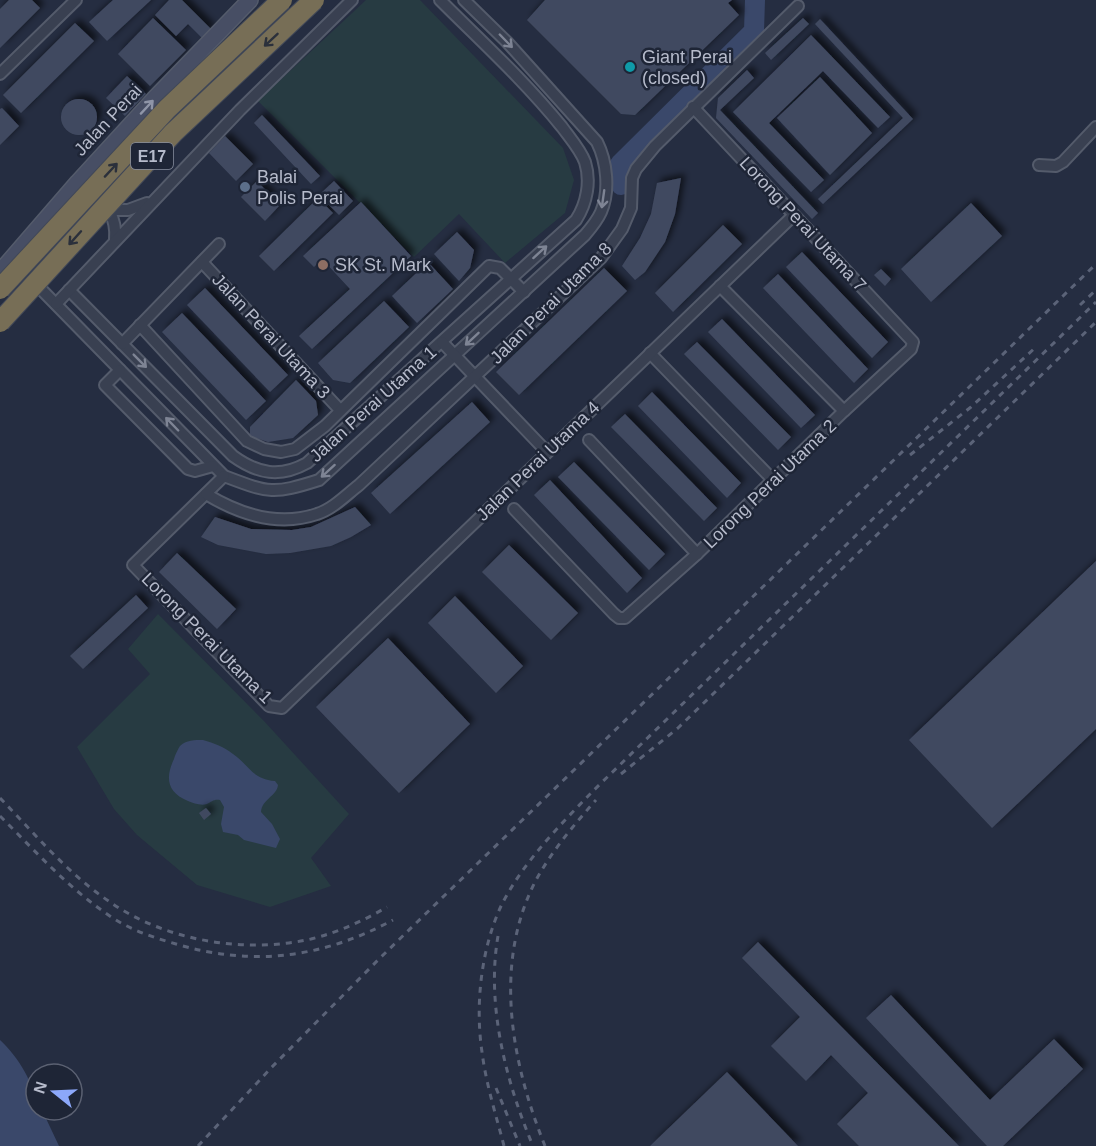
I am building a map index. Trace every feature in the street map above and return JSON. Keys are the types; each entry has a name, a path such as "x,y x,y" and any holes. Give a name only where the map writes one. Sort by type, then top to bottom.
{"highway":[{"name":"E17","path":"0,289 167,109 282,0"},
{"name":"E17","path":"0,322 173,133 314,0"}],"street":[{"path":"0,74 76,0"},
{"name":"Jalan Perai","path":"0,272 154,99 250,0"},
{"path":"56,304 240,110 352,0"},
{"name":"Jalan Perai Utama 1","path":"69,290 233,456 244,464 269,473 281,473 295,470 307,463 576,220 584,208 587,171 580,151 542,102 440,0"},
{"name":"Jalan Perai Utama 1","path":"12,259 224,476 262,491 278,492 319,480 585,236 595,222 604,200 606,168 597,142 507,42 464,0"},
{"name":"Jalan Perai Utama 8","path":"476,378 601,258 613,243 631,208 632,178 636,169 655,146 798,6"},
{"name":"Lorong Perai Utama 7","path":"693,107 913,342"},
{"path":"1040,165 1056,166 1063,162 1096,127"},
{"path":"72,189 93,194 111,210 116,230 115,240"},
{"path":"111,210 128,210 153,200"},
{"name":"Jalan Perai Utama 4","path":"282,708 794,215"},
{"path":"122,344 219,244"},
{"name":"Jalan Perai Utama 3","path":"202,262 340,410"},
{"name":"Jalan Perai Utama 1","path":"140,325 247,441 264,449 281,452 294,449 326,426 489,266 500,268 524,292"},
{"path":"0,300 25,272"},
{"path":"720,286 844,411"},
{"path":"442,342 547,452"},
{"name":"Lorong Perai Utama 2","path":"514,509 619,618 625,618 697,554 911,349 913,342"},
{"path":"650,353 773,480"},
{"path":"120,370 105,385 188,469 195,471 213,466"},
{"path":"224,476 206,494 228,507 248,514 277,518 318,514 337,503 359,485 476,378"},
{"path":"589,440 697,554"},
{"name":"Lorong Perai Utama 1","path":"206,494 134,565 269,706 282,708"}],"shaded area":[{"path":"366,0 420,0 563,148 574,180 565,213 505,263 459,214 414,257 258,101"},
{"path":"158,614 264,721 349,814 311,858 331,886 270,907 197,885 137,835 114,809 77,747 150,674 128,649"}],"water":[{"path":"203,740 226,749 256,775 275,781 278,785 261,812 272,824 280,839 276,848 223,832 221,824 224,807 220,800 214,800 205,805 197,804 181,797 172,789 169,772 180,746 188,741"},
{"path":"0,1040 24,1070 24,1122 48,1122 59,1146 0,1146"}],"building":[{"path":"9,0 32,0 40,8 0,48 0,9"},
{"path":"113,0 151,0 107,41 89,22"},
{"path":"169,0 182,0 211,29 202,38 188,24 176,36 155,15"},
{"name":"Giant Perai (closed)","path":"545,0 732,0 728,3 739,15 635,115 621,114 527,20"},
{"path":"153,18 186,50 150,86 118,54"},
{"path":"803,18 809,24 771,60 765,53"},
{"path":"820,19 913,119 823,204 818,199 903,118 815,24"},
{"path":"75,23 94,41 21,113 3,95"},
{"path":"811,35 890,117 878,128 823,71 769,123 824,180 811,192 733,112"},
{"path":"747,70 754,78 720,110 818,213 812,219 716,118 718,98"},
{"path":"127,76 146,94 125,116 106,98"},
{"path":"820,77 872,133 830,175 777,118"},
{"path":"79,99 92,104 97,117 92,130 79,135 66,130 61,117 66,104"},
{"path":"2,108 19,126 0,145 0,109"},
{"path":"262,115 320,176 311,184 254,123"},
{"path":"225,136 253,164 236,181 209,153"},
{"path":"681,178 675,214 665,242 645,272 635,280 622,266 640,238 651,214 657,183"},
{"path":"257,181 280,205 265,221 241,197"},
{"path":"334,181 353,201 339,215 319,195"},
{"path":"318,198 333,213 274,271 259,256"},
{"path":"361,202 411,256 312,349 299,336 350,289 322,259 314,267 303,256"},
{"path":"971,203 1002,236 931,302 901,269"},
{"path":"723,225 742,244 673,312 655,293"},
{"path":"457,232 474,250 470,268 459,281 434,254"},
{"path":"802,252 888,342 872,358 786,267"},
{"path":"428,262 453,289 417,323 392,296"},
{"path":"604,268 627,291 519,395 496,372"},
{"path":"881,269 891,279 885,286 874,275"},
{"path":"778,274 868,369 854,383 763,288"},
{"path":"205,288 288,375 270,392 187,305"},
{"path":"384,301 409,327 350,383 333,380 318,363"},
{"path":"182,313 266,401 246,420 162,332"},
{"path":"722,319 815,415 801,428 708,332"},
{"path":"697,342 791,437 778,450 684,354"},
{"path":"296,380 316,401 318,415 293,438 268,442 250,436 250,427"},
{"path":"652,392 741,483 727,498 638,406"},
{"path":"472,402 490,422 390,514 371,493"},
{"path":"625,414 717,508 704,521 611,427"},
{"path":"574,462 665,554 649,570 558,477"},
{"path":"550,480 642,578 627,593 534,495"},
{"path":"355,507 371,525 331,546 290,553 266,554 218,545 201,537 215,517 251,529 292,530 311,527"},
{"path":"509,545 578,613 551,640 482,572"},
{"path":"177,553 236,609 217,629 159,572"},
{"path":"1096,561 1096,729 992,828 909,740"},
{"path":"136,595 148,608 83,669 70,656"},
{"path":"455,596 523,666 496,693 428,623"},
{"path":"388,638 470,724 399,793 316,707"},
{"path":"206,808 211,814 204,820 199,813"},
{"path":"758,942 959,1146 859,1146 837,1124 868,1093 831,1055 806,1081 771,1046 800,1017 742,958"},
{"path":"891,995 990,1100 1054,1039 1083,1069 1003,1146 987,1146 866,1018"},
{"path":"727,1072 798,1146 650,1146"}],"waterway":[{"path":"621,185 620,164 754,31 755,0"}],"railway":[{"path":"198,1146 379,959 1096,264"},
{"path":"1080,305 1096,290"},
{"path":"504,1146 484,1064 479,1015 481,977 495,921 502,904 521,873 544,844 594,790 1096,302"},
{"path":"621,774 678,728 1096,322"},
{"path":"910,455 971,407 1037,346"},
{"path":"0,798 52,853 95,891 132,915 181,935 233,944 286,943 331,933 387,907"},
{"path":"545,1146 533,1115 516,1049 511,982 514,948 521,916 540,873 562,840 596,800"},
{"path":"0,816 55,871 100,909 130,928 176,944 232,955 260,957 287,955 340,943 393,920"},
{"path":"498,936 495,989 501,1043 514,1096 533,1146"},
{"path":"496,1088 520,1146"}],"place":[{"name":"Giant Perai (closed)","path":"630,67"},
{"name":"Balai Polis Perai","path":"245,187"},
{"name":"SK St. Mark","path":"323,265"}]}
